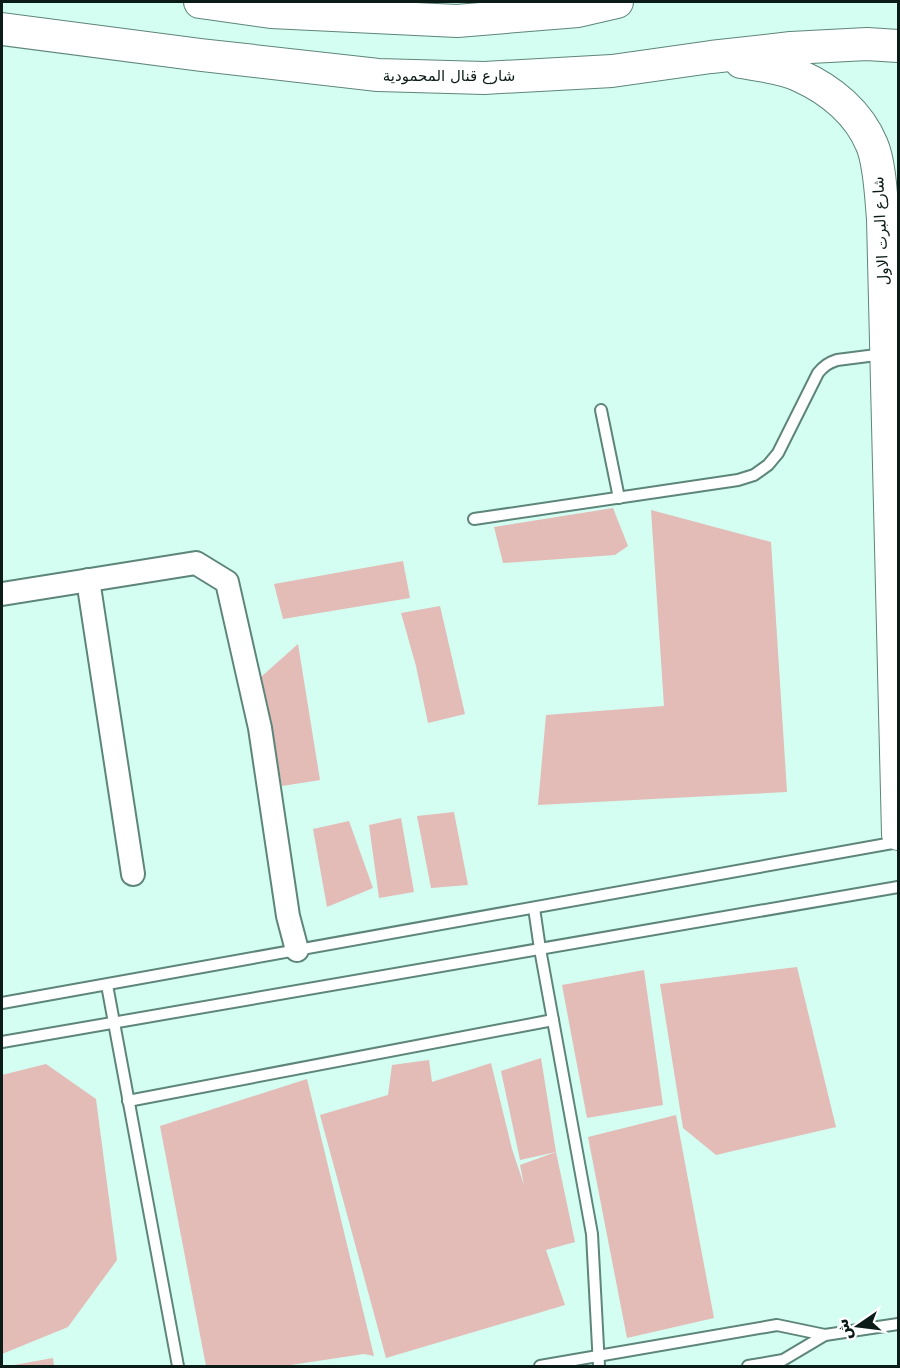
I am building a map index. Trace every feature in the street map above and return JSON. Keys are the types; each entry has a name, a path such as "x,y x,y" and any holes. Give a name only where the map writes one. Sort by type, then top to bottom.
{"main road":[{"path":"200,2 271,12 458,21 578,11 617,2"},
{"name":"شارع قنال المحمودية","path":"2,29 378,75 484,78 612,71 791,48 867,44 898,46"},
{"name":"شارع البرت الاول","path":"711,57 762,65 799,75 833,95 855,116 873,146 883,219 898,834"}],"street":[{"path":"2,594 196,563 227,582 260,728 288,916 297,950"},
{"path":"88,580 133,874"}],"lane":[{"path":"474,519 738,480 754,475 768,465 778,453 823,367 837,360 886,354"},
{"path":"601,410 619,498"},
{"path":"2,1004 898,842"},
{"path":"2,1042 898,887"},
{"path":"534,908 592,1234 598,1362"},
{"path":"107,984 178,1366"},
{"path":"129,1101 553,1020"},
{"path":"540,1366 598,1362 777,1325 825,1335 898,1324"},
{"path":"748,1366 783,1360 825,1335"}],"building":[{"path":"613,508 628,546 615,555 503,563 494,527"},
{"path":"651,510 771,542 787,792 538,805 546,715 664,706"},
{"path":"403,561 410,598 283,619 274,584"},
{"path":"440,606 465,714 428,723 416,666 401,613"},
{"path":"298,644 320,780 282,786 261,677"},
{"path":"454,812 468,885 431,888 417,816"},
{"path":"401,818 414,892 379,898 369,825"},
{"path":"349,821 373,888 327,907 313,829"},
{"path":"797,967 836,1127 716,1155 683,1128 660,984"},
{"path":"644,970 663,1105 587,1118 562,985"},
{"path":"541,1058 556,1152 520,1160 501,1071"},
{"path":"429,1060 432,1082 491,1063 512,1149 524,1185 520,1165 556,1152 575,1242 546,1250 565,1305 386,1358 320,1115 388,1095 392,1065"},
{"path":"46,1064 96,1099 117,1260 68,1327 2,1354 2,1075"},
{"path":"307,1079 374,1356 364,1354 284,1366 206,1366 160,1126"},
{"path":"676,1115 714,1318 627,1338 588,1137"},
{"path":"53,1358 54,1366 14,1366 14,1365"}]}
